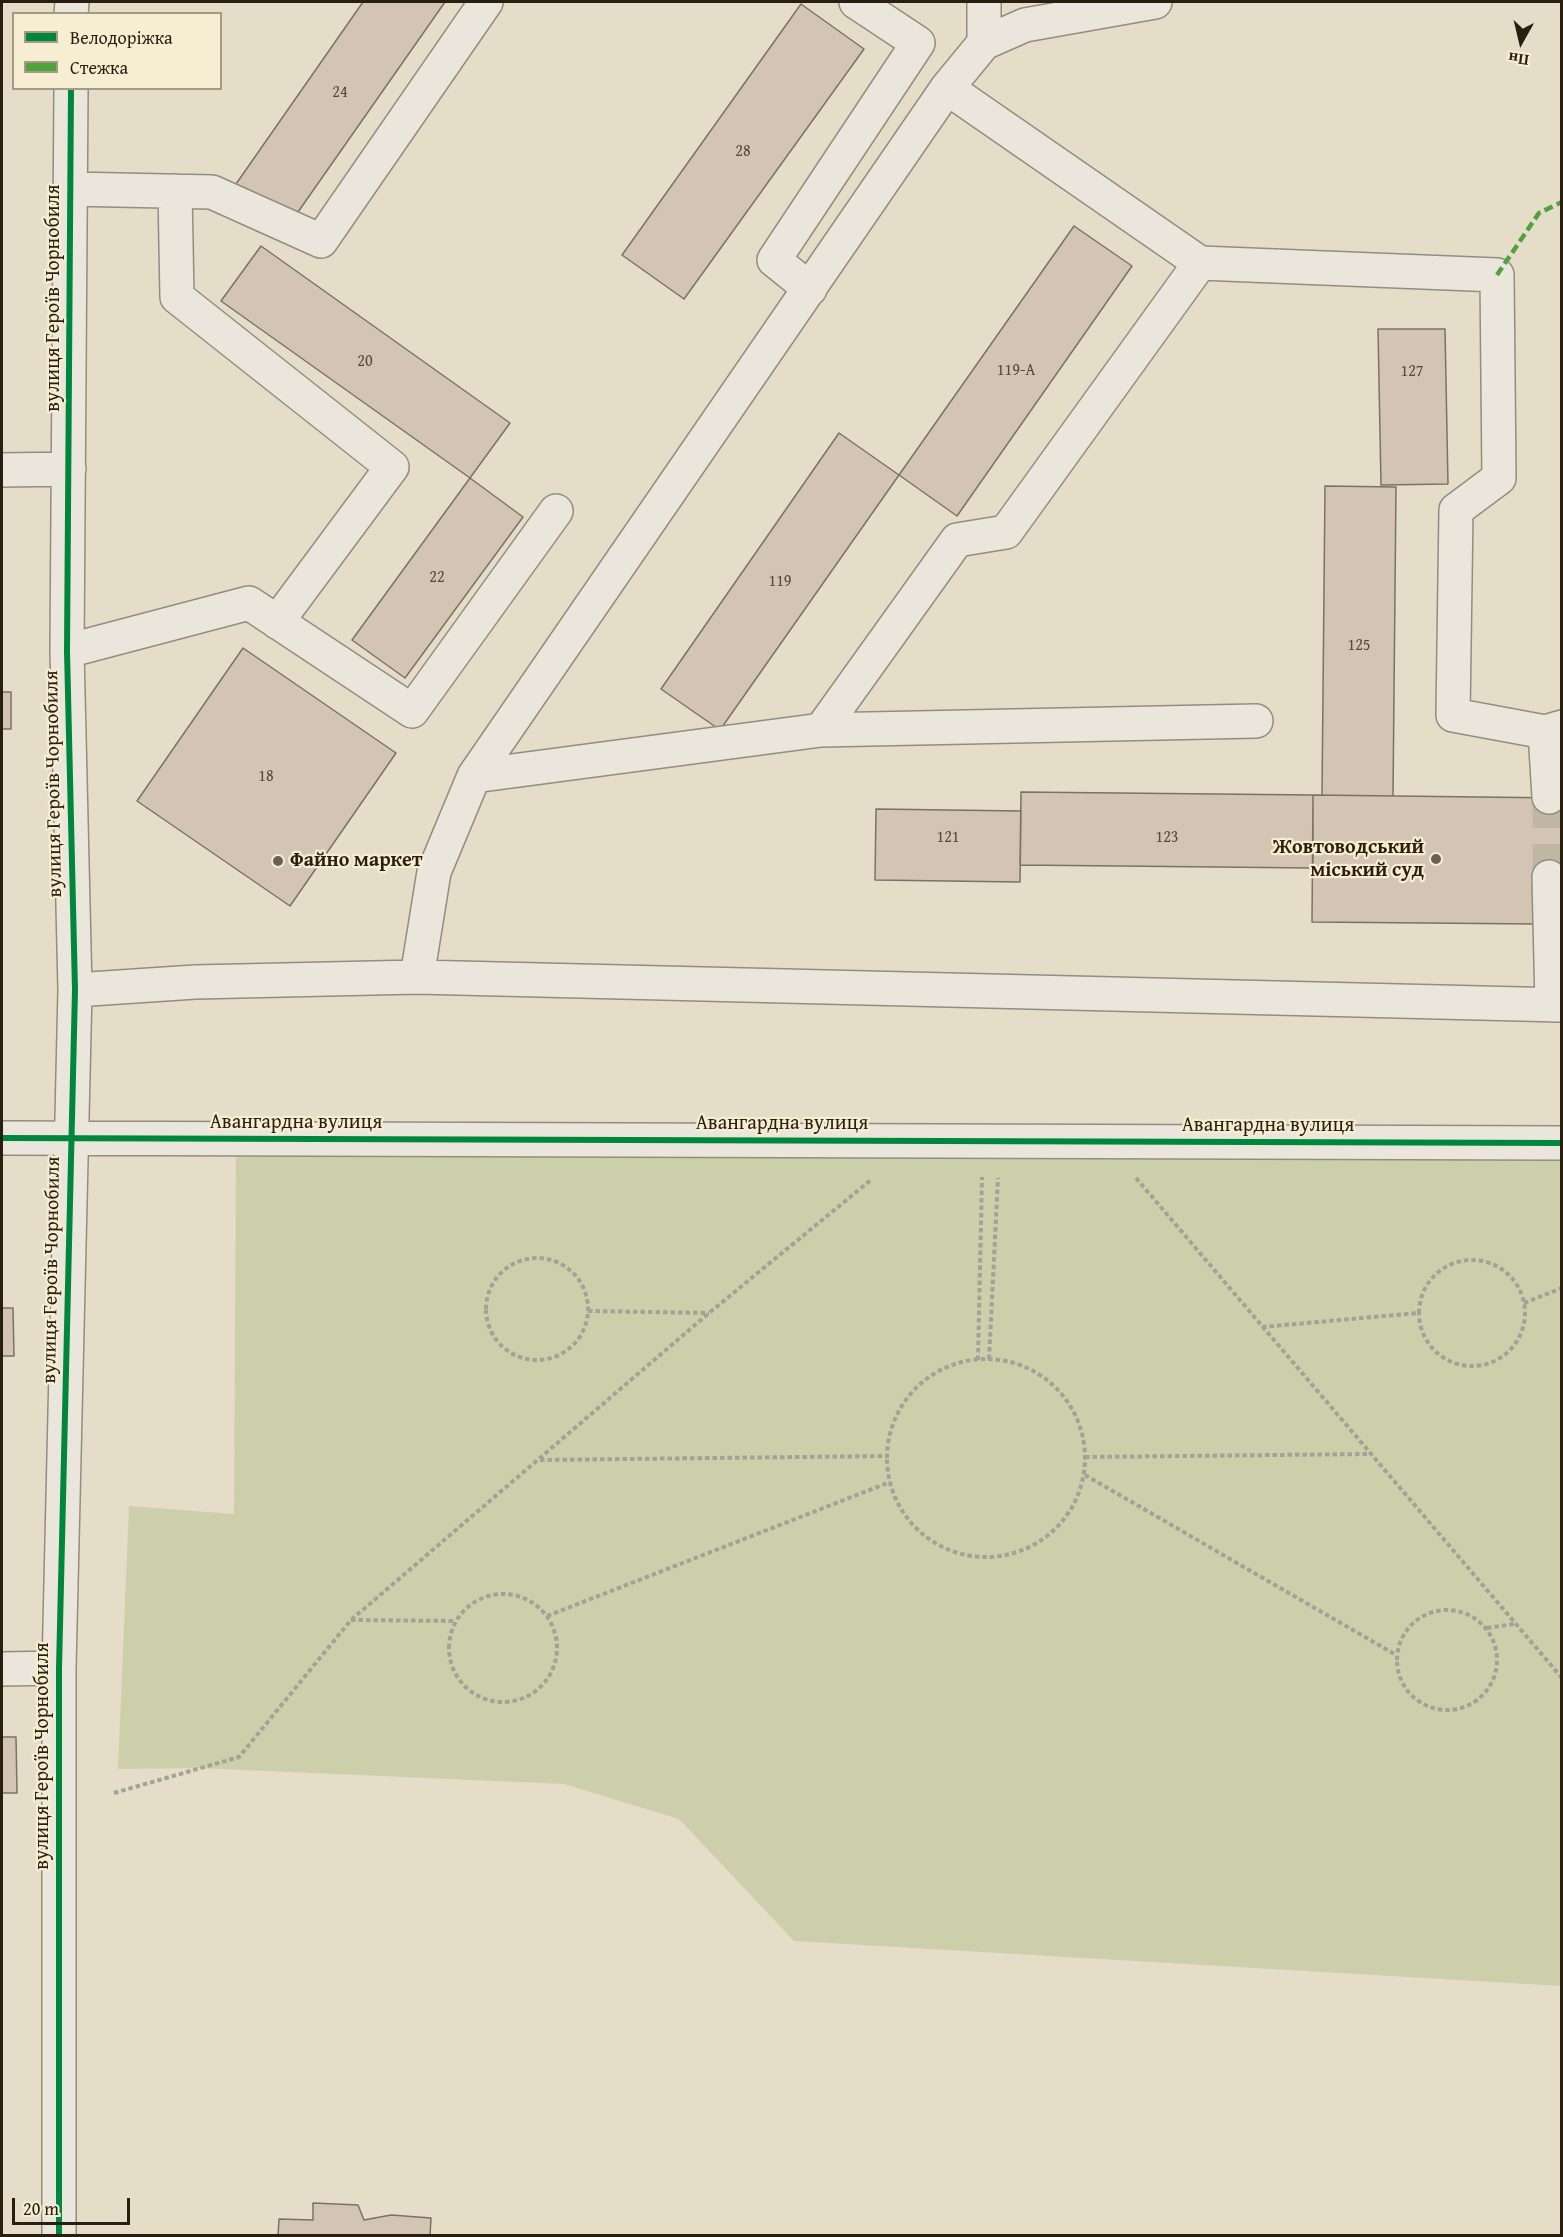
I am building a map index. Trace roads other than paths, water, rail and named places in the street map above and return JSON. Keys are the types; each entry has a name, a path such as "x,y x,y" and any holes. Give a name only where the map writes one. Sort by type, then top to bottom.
{"street":[{"path":"71,189 212,192 321,241 486,2"},
{"path":"810,289 774,260 918,43 856,2"},
{"path":"984,2 984,43"},
{"path":"417,977 434,872 474,776 947,88 984,43 1025,25 1155,2"},
{"path":"947,88 1200,263 1497,275 1499,478 1456,510 1453,715 1553,729 1549,797"},
{"name":"вулиця Героїв Чорнобиля","path":"59,2235 59,1668 75,990 67,651 71,90"},
{"path":"175,191 177,297 392,467 277,622"},
{"path":"821,730 957,540 1006,532 1200,263"},
{"path":"2,470 69,469"},
{"path":"67,651 249,603 412,711 556,510"},
{"path":"474,776 821,730 1256,721"},
{"path":"75,990 195,982 417,977 1557,1005 1549,877"},
{"name":"Авангардна вулиця","path":"2,1138 1562,1143"},
{"path":"2,1669 59,1668"}],"tunnel":[{"path":"1549,797 1549,877"}],"place":[{"name":"Жовтоводський міський суд","path":"1436,859"},
{"name":"Файно маркет","path":"278,861"}]}
